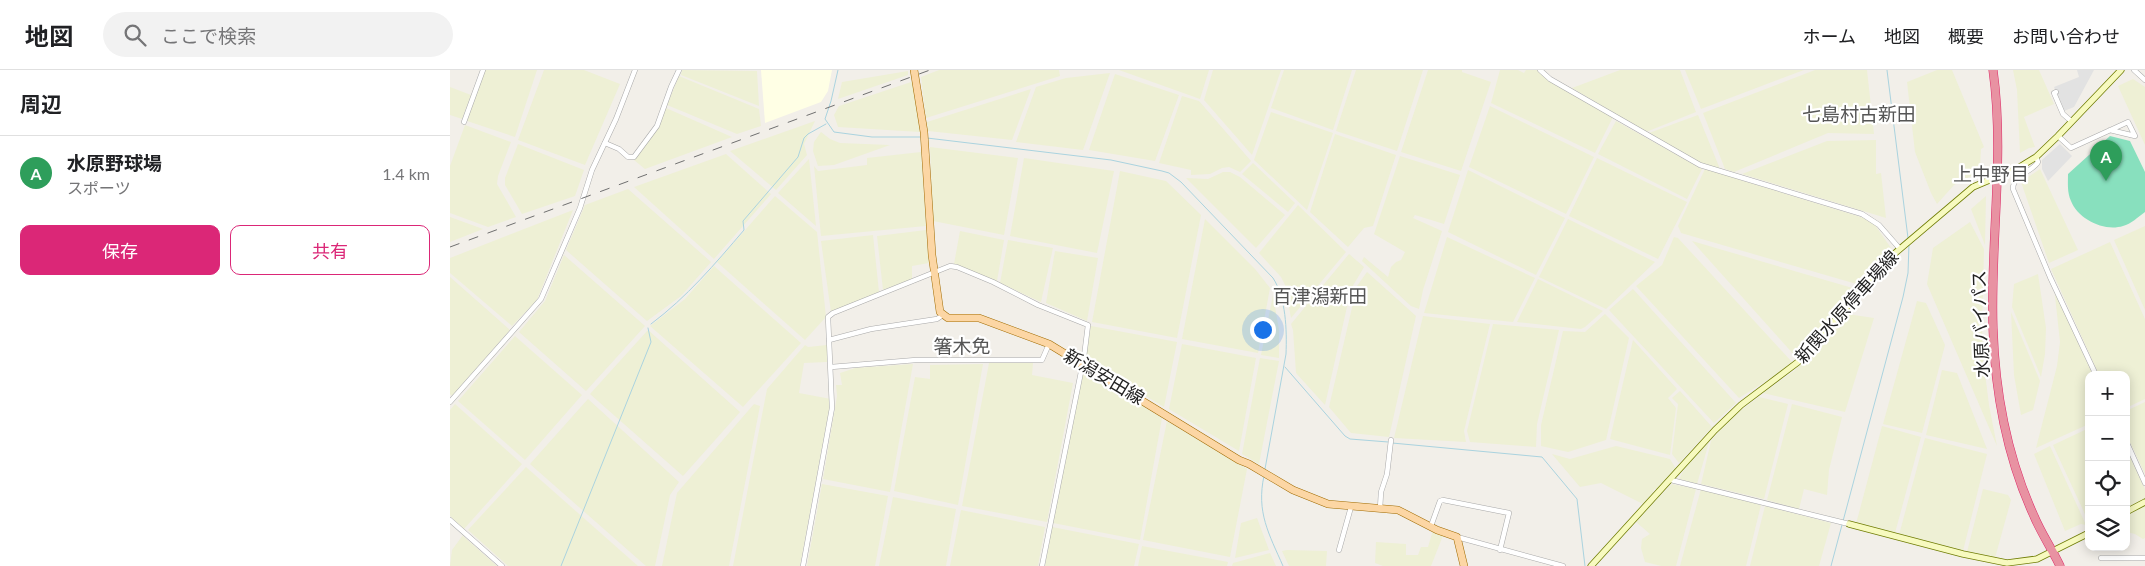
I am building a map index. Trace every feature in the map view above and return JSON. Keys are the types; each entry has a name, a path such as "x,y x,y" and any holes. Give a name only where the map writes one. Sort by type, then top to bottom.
{"highway":[{"name":"水原バイパス","path":"1993,70 1998,175 1993,293 1997,383 2015,466 2034,515 2060,566"}],"main road":[{"path":"914,70 924,133 935,272 940,312 943,315"},
{"name":"新関水原停車場線","path":"1591,566 1740,405 1798,362 1917,232 1973,187 2018,168 2036,157 2121,70"},
{"name":"新潟安田線","path":"943,315 948,318 979,318 1049,344 1082,362 1275,481 1320,501 1352,507 1398,510 1457,537"},
{"path":"2130,510 2145,502"},
{"path":"1849,524 2002,562 2037,559 2085,535"},
{"path":"1457,537 1464,566"}],"street":[{"path":"464,122 483,70"},
{"path":"450,402 541,298 580,208 594,166 635,70"},
{"path":"605,143 619,149 628,157 634,157 657,126 671,86 679,70"},
{"path":"1540,70 1550,79 1700,165 1862,214 1879,225 1902,247"},
{"path":"2134,70 2145,80"},
{"path":"2056,92 2054,93 2063,114 2071,120"},
{"path":"2058,136 2071,148 2110,130 2128,122 2135,136 2110,130"},
{"path":"2036,157 2038,162 2036,165 2017,178 2013,188 2050,277 2094,371"},
{"path":"803,566 832,408 828,317 833,313 950,266 957,266 1038,304 1085,323 1088,328 1042,566"},
{"path":"829,340 872,329 937,320 943,315"},
{"path":"831,367 916,360 1042,360 1049,344"},
{"path":"1380,509 1390,442"},
{"path":"2130,450 2145,483"},
{"path":"1671,480 1849,524"},
{"path":"1431,526 1440,501 1443,500 1509,512 1500,550"},
{"path":"1339,550 1352,507"},
{"path":"450,520 502,566"},
{"path":"1457,537 1564,566"},
{"path":"2101,558 2145,558"}],"shaded area":[{"path":"485,70 537,70 515,137 467,121"},
{"path":"544,70 584,70 620,84 585,165 518,140"},
{"path":"682,70 757,71 759,106 681,75"},
{"path":"761,70 832,70 828,91 821,102 765,123"},
{"path":"939,70 1059,70 1060,76 926,118 921,77"},
{"path":"1119,70 1209,70 1200,99"},
{"path":"1213,70 1281,70 1252,155 1204,100"},
{"path":"1284,70 1352,70 1333,130 1271,108"},
{"path":"1356,70 1423,70 1397,151 1336,131"},
{"path":"1428,70 1462,70 1462,72 1491,82 1461,171 1401,152"},
{"path":"1500,70 1518,70 1524,73 1526,70 1538,70 1545,78 1613,117 1595,153 1491,103"},
{"path":"1620,70 1680,70 1696,112 1646,132 1572,88"},
{"path":"1685,70 1804,70 1701,109"},
{"path":"1815,70 1867,70 1874,134 1828,133 1734,172 1725,169 1703,113"},
{"path":"1937,70 1952,70 1984,147 1981,149 1980,168 1977,173 1954,185 1937,204 1915,152 1907,82"},
{"path":"2013,70 2039,70 2054,104 2024,117 2035,147 2020,153 2017,90"},
{"path":"2077,70 2094,70 2074,107 2064,111 2054,87 2079,77"},
{"path":"908,71 908,75 838,99 842,82"},
{"path":"1110,73 1083,150 1016,142 1036,87 1066,78"},
{"path":"1115,74 1179,95 1155,161 1089,150"},
{"path":"679,76 759,109 761,126 737,134 667,105"},
{"path":"2133,79 2145,87 2145,145 2118,86"},
{"path":"914,81 920,132 838,127 834,115 839,106"},
{"path":"450,87 471,95 462,119 450,115"},
{"path":"1031,89 1012,140 928,131 927,122"},
{"path":"1182,96 1199,101 1251,161 1240,172 1229,167 1210,174 1191,175 1191,170 1159,163"},
{"path":"1490,106 1594,157 1566,214 1469,167"},
{"path":"666,108 732,137 645,169 634,160 659,127"},
{"path":"1271,112 1333,133 1307,210 1254,160"},
{"path":"1698,115 1720,169 1701,163 1649,133"},
{"path":"815,121 804,144 807,155 776,190 730,151"},
{"path":"1616,121 1702,169 1687,199 1598,154"},
{"path":"465,125 511,142 498,176 497,184 516,217 488,227 450,213 450,166"},
{"path":"821,132 830,139 840,143 890,145 834,165 818,166 813,151 814,142"},
{"path":"1335,134 1396,155 1373,226 1364,228 1348,247 1310,212"},
{"path":"1876,140 1876,174 1881,173 1886,218 1742,174 1827,141"},
{"path":"518,144 584,170 575,196 522,214 505,185 505,178"},
{"path":"2060,144 2072,156 2048,181 2042,169 2042,160"},
{"path":"930,147 1018,158 1004,235 933,221"},
{"path":"921,152 926,226 821,236 814,166 818,171 867,165 867,158"},
{"path":"726,154 771,194 714,259 634,187"},
{"path":"1400,156 1460,175 1444,224 1415,215 1413,218 1442,231 1423,290 1419,309 1411,306 1362,261 1364,257 1388,277 1391,267 1401,260 1405,252 1374,234"},
{"path":"1024,158 1114,171 1097,253 1010,236"},
{"path":"1597,158 1687,202 1658,259 1569,216"},
{"path":"809,159 816,226 778,193"},
{"path":"1253,163 1295,203 1288,212 1242,174"},
{"path":"1705,169 1864,218 1875,225 1891,248 1860,285 1681,233 1678,226"},
{"path":"2040,169 2078,250 2049,263 2021,182"},
{"path":"1468,170 1565,218 1536,275 1448,232"},
{"path":"1120,171 1166,181 1201,215 1177,338 1092,322"},
{"path":"1223,172 1230,172 1240,177 1285,215 1256,248 1186,178 1208,179"},
{"path":"628,189 711,262 681,296 647,321 566,250 585,205"},
{"path":"775,196 817,232 826,317 805,340 717,262"},
{"path":"1986,196 1985,245 1971,209"},
{"path":"1298,205 1346,252 1291,318 1285,285 1281,277 1259,253"},
{"path":"573,210 537,300 512,326 450,273 450,258"},
{"path":"450,217 483,229 450,242"},
{"path":"1205,219 1255,269 1270,288 1258,353 1182,339"},
{"path":"1568,219 1655,262 1606,309 1539,277"},
{"path":"1970,222 1984,249 1983,357 1989,405 1997,446 1927,284 1933,248"},
{"path":"2145,226 2145,310 2114,240"},
{"path":"926,230 929,263 912,266 912,279 883,290 877,236"},
{"path":"960,231 1004,240 997,281 954,264"},
{"path":"873,235 879,292 831,312 821,241"},
{"path":"1447,237 1535,278 1513,322 1424,313"},
{"path":"1674,237 1678,238 1792,362 1739,398 1636,286 1662,265"},
{"path":"1008,240 1053,248 1041,302 1000,283"},
{"path":"1692,241 1856,289 1796,357"},
{"path":"2110,242 2145,319 2145,399 2130,406 2130,371 2097,371 2051,269"},
{"path":"1055,251 1098,258 1087,321 1046,303"},
{"path":"1349,254 1364,267 1351,289 1325,405 1296,373 1291,324"},
{"path":"564,255 645,326 586,391 519,332 545,301"},
{"path":"714,266 801,343 743,407 650,326 685,299"},
{"path":"1367,272 1416,316 1389,437 1351,433 1329,407 1357,286"},
{"path":"2038,274 2046,328 2045,354 2041,377 2012,307 2014,284"},
{"path":"450,277 510,330 452,396 450,394"},
{"path":"1538,279 1603,311 1581,329 1517,322"},
{"path":"1633,289 1736,403 1714,423 1609,310"},
{"path":"2056,294 2091,371 2085,371 2085,426 2036,448 2057,366 2060,342"},
{"path":"1273,295 1279,330 1279,358 1261,355"},
{"path":"1917,301 1926,303 1945,345 1922,433 1883,424"},
{"path":"2011,312 2040,381 2033,410 2021,415 2014,375"},
{"path":"1605,314 1629,338 1606,440 1568,452 1541,446 1541,425 1563,331 1585,332"},
{"path":"1847,314 1874,318 1845,412 1763,393 1794,371"},
{"path":"1423,316 1490,324 1464,431 1466,442 1394,438"},
{"path":"1493,324 1559,330 1537,424 1536,447 1470,442 1467,431"},
{"path":"1091,326 1177,342 1164,407 1085,359"},
{"path":"648,330 740,412 683,476 590,394"},
{"path":"515,336 582,395 525,460 458,401"},
{"path":"1633,340 1677,389 1668,398 1676,408 1670,455 1610,439"},
{"path":"1182,344 1256,358 1239,451 1169,409"},
{"path":"805,345 808,347 827,345 827,362 804,363 799,393 831,399 800,566 733,566 767,389"},
{"path":"1260,358 1279,361 1259,464 1242,454"},
{"path":"989,363 1033,363 1032,375 1073,383 1047,522 962,506"},
{"path":"913,364 890,492 823,479 837,396 836,385 842,385 840,373 855,368"},
{"path":"983,364 958,505 894,491 915,377 930,379 930,365"},
{"path":"1083,369 1162,418 1140,540 1053,523"},
{"path":"1942,370 1957,373 1987,449 1926,435"},
{"path":"1680,391 1712,427 1679,463 1672,454 1678,404 1672,398"},
{"path":"1759,397 1788,404 1764,499 1701,484 1711,441 1729,419"},
{"path":"588,399 679,482 670,495 655,566 646,566 530,464"},
{"path":"2145,402 2145,474 2130,442 2130,409"},
{"path":"455,404 522,464 464,529 450,516 450,410"},
{"path":"754,404 760,406 729,566 662,566 677,493"},
{"path":"1792,404 1842,417 1829,470 1827,495 1804,489 1799,509 1767,500"},
{"path":"1167,421 1247,469 1230,557 1143,540"},
{"path":"1882,426 1921,437 1895,533 1856,524"},
{"path":"2085,430 2085,514 2053,445"},
{"path":"1925,438 1987,454 1963,551 1899,535"},
{"path":"1709,442 1697,484 1679,479 1686,466"},
{"path":"1616,446 1670,459 1676,469 1658,489 1654,489 1653,493 1643,504 1601,483 1580,487 1552,454 1570,459"},
{"path":"2050,446 2085,525 2081,524 2065,531 2034,454"},
{"path":"2130,457 2145,489 2145,538 2143,539 2130,533"},
{"path":"526,467 638,566 508,566 468,530"},
{"path":"822,484 888,496 875,566 807,566"},
{"path":"1672,484 1696,489 1676,566 1661,566 1645,562 1641,548 1642,539 1650,534 1635,521"},
{"path":"1701,489 1761,505 1746,566 1680,566"},
{"path":"1983,489 2008,495 2011,500 1995,558 1967,552"},
{"path":"893,497 956,509 946,566 879,566"},
{"path":"1765,506 1831,523 1819,566 1750,566"},
{"path":"961,510 1045,527 1038,566 950,566"},
{"path":"1257,518 1269,550 1235,558 1241,523"},
{"path":"1052,527 1139,544 1134,566 1045,566"},
{"path":"1433,530 1444,533 1431,566 1383,566 1375,563 1376,542 1406,544 1406,555 1418,555 1421,547 1428,547"},
{"path":"463,535 497,566 450,566 452,550"},
{"path":"1142,546 1228,562 1227,566 1138,566"},
{"path":"1282,551 1327,551 1326,566 1289,566"},
{"path":"1270,553 1276,566 1232,566 1233,563"}],"green space":[{"path":"2110,136 2130,141 2145,172 2145,212 2129,224 2116,227 2108,227 2092,222 2079,213 2071,201 2068,188 2068,174"}],"waterway":[{"path":"838,70 825,119 834,132 872,137 920,137"},
{"path":"1887,70 1908,238"},
{"path":"651,324 700,280 744,230 743,221 798,157 804,138 826,124"},
{"path":"927,138 1111,160 1169,173 1181,182 1273,278 1281,295 1286,325 1286,354 1265,469"},
{"path":"1831,566 1903,297 1908,273 1909,244"},
{"path":"561,566 651,342 648,328"},
{"path":"1285,367 1345,436 1350,439 1388,442"},
{"path":"1392,443 1542,457 1577,499 1585,566"},
{"path":"1264,476 1262,501 1265,522 1283,566"}],"railway":[{"path":"450,247 930,70"}],"place":[{"name":"水原野球場","path":"2106,181"}],"district":[{"name":"七島村古新田","path":"1859,114"},
{"name":"上中野目","path":"1991,174"},
{"name":"百津潟新田","path":"1320,296"},
{"name":"箸木免","path":"962,346"}]}
